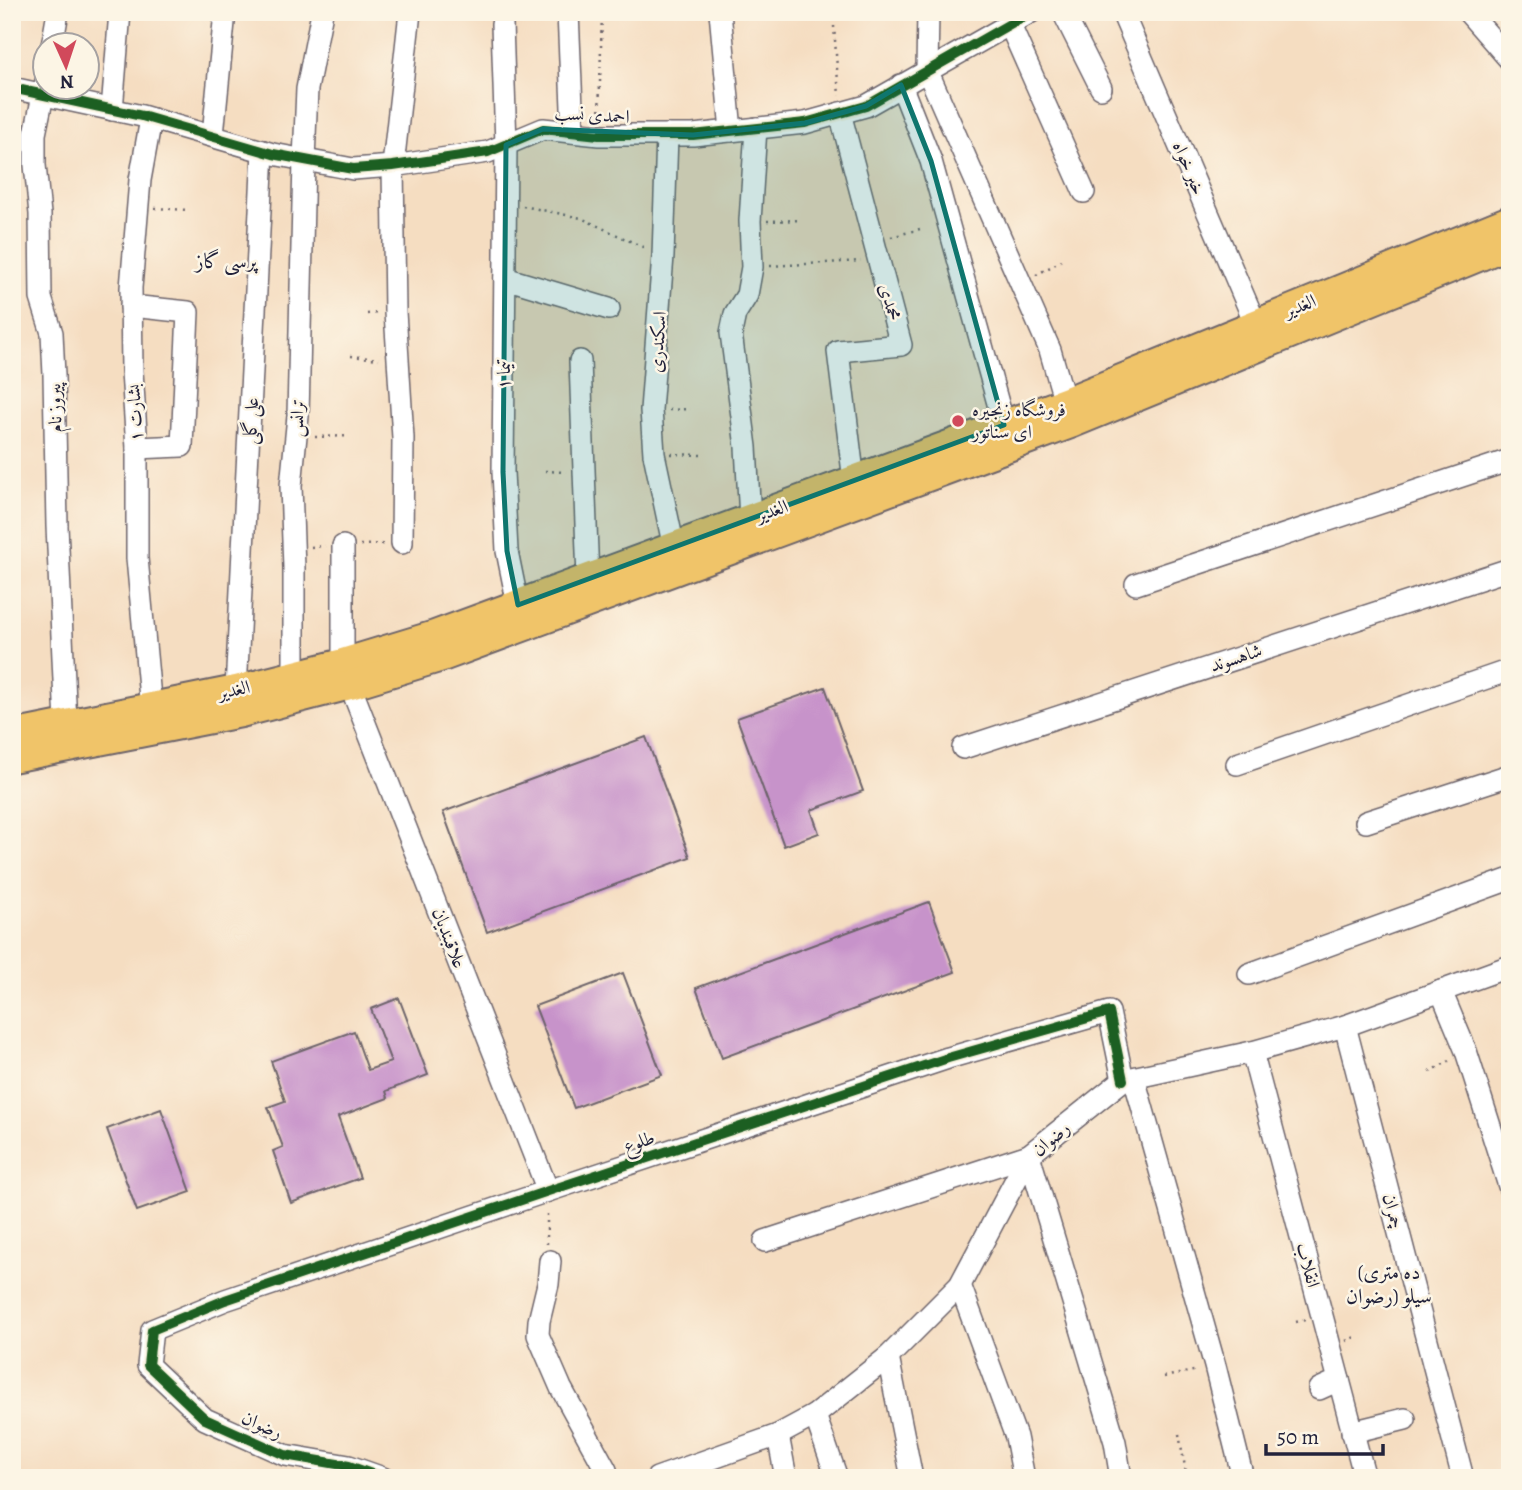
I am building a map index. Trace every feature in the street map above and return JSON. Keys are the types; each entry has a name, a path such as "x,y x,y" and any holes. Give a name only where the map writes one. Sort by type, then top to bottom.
{"main road":[{"name":"الغدیر","path":"12,758 241,713 347,674 435,635 1065,402 1510,220"},
{"name":"الغدیر","path":"12,735 152,709 294,676 347,674 480,643 1073,423 1510,244"}],"street":[{"path":"54,32 58,12"},
{"path":"112,110 120,12"},
{"path":"213,135 225,12"},
{"name":"ترانس","path":"294,676 291,486 296,437 302,293 304,160 307,89 322,12"},
{"path":"402,543 403,438 395,312 393,166 410,12"},
{"path":"568,12 573,132"},
{"path":"720,12 731,131"},
{"path":"928,12 927,70 1050,350 1065,402"},
{"name":"احمدی نسب","path":"87,102 304,160 353,169 393,166 488,152 543,130 599,135 667,135 805,123 866,106 1031,12"},
{"path":"1063,12 1101,88"},
{"name":"خیر خواه","path":"1122,12 1256,325"},
{"path":"1468,12 1510,60"},
{"path":"1009,23 1084,192"},
{"name":"تیما ۱","path":"502,24 506,145 504,485 507,551 518,604"},
{"path":"901,85 930,161 1004,425"},
{"name":"احمدی نسب","path":"12,88 32,88"},
{"name":"پیروز نام","path":"41,102 35,134 35,165 40,214 41,298 51,333 54,375 57,526 66,724"},
{"name":"محمدی","path":"840,113 901,345 838,351 854,481"},
{"name":"بشارت ۱","path":"151,119 138,207 131,306 137,448 137,558 152,709"},
{"path":"750,519 746,447 730,334 735,314 747,295 752,267 750,221 756,128"},
{"name":"اسکندری","path":"667,135 663,256 652,410 654,454 674,548"},
{"name":"علی گلی","path":"236,691 263,151"},
{"path":"505,278 610,309"},
{"path":"131,306 188,312 182,446 137,448"},
{"path":"580,361 588,579"},
{"path":"1136,583 1510,460"},
{"path":"343,546 347,674"},
{"name":"شاهسوند","path":"963,748 1510,569"},
{"path":"1237,764 1510,670"},
{"name":"علاقبندیان","path":"347,674 548,1191"},
{"path":"1366,822 1510,775"},
{"path":"1249,974 1510,879"},
{"name":"رضوان","path":"657,1478 778,1435 815,1415 887,1357 960,1285 1029,1155 1128,1079 1252,1052 1345,1026 1510,966"},
{"path":"1441,991 1466,1051 1510,1189"},
{"name":"طلوع","path":"148,1364 152,1330 225,1300 948,1058 1109,1012 1128,1079"},
{"name":"چمران","path":"1345,1026 1463,1478"},
{"name":"انقلاب","path":"1252,1052 1364,1478"},
{"path":"1128,1079 1215,1366 1243,1478"},
{"path":"765,1241 1029,1155 1115,1442 1122,1478"},
{"path":"550,1261 538,1335 561,1388 608,1478"},
{"path":"960,1285 1016,1437 1024,1478"},
{"path":"887,1357 912,1478"},
{"name":"رضوان","path":"148,1364 205,1419 285,1455 349,1466 383,1478"},
{"path":"1319,1389 1339,1380"},
{"path":"815,1415 837,1478"},
{"path":"1352,1432 1405,1419"},
{"path":"778,1435 786,1478"}],"path":[{"path":"599,135 602,12"},
{"path":"833,12 840,113"},
{"path":"506,202 581,218 663,256"},
{"path":"138,207 188,210"},
{"path":"750,221 802,220"},
{"path":"752,267 876,251 920,229"},
{"path":"1021,284 1061,261"},
{"path":"351,356 400,361"},
{"path":"296,437 350,436"},
{"path":"654,454 702,455"},
{"path":"1430,1072 1466,1051"},
{"path":"548,1191 545,1237 550,1261"},
{"path":"1164,1377 1215,1366"},
{"path":"1179,1434 1187,1478"}],"highlighted area":[{"path":"901,85 931,161 1004,425 518,605 507,551 503,472 506,145 543,129 693,135 805,123 866,106"}],"building":[{"path":"825,687 863,791 811,810 819,833 784,846 737,718"},
{"path":"646,737 690,857 487,932 443,812"},
{"path":"929,902 955,972 722,1058 696,988"},
{"path":"623,973 662,1075 574,1108 535,1006"},
{"path":"399,998 428,1075 386,1091 388,1098 338,1117 360,1178 291,1203 273,1151 283,1147 268,1107 285,1101 271,1061 354,1031 368,1070 391,1062 371,1009"},
{"path":"161,1109 191,1192 137,1211 107,1129"}],"cycle path":[{"path":"12,88 142,116 273,154 353,169 488,152 543,129 599,135 693,135 805,123 866,106 1031,12"},
{"path":"383,1478 349,1466 285,1455 205,1419 148,1365 152,1330 225,1300 948,1058 1109,1012 1123,1080"}],"place":[{"name":"فروشگاه زنجیره ای سناتور","path":"958,421"}],"district":[{"name":"پرسی گاز","path":"226,261"},
{"name":"(ده متری سیلو (رضوان","path":"1389,1284"}]}
